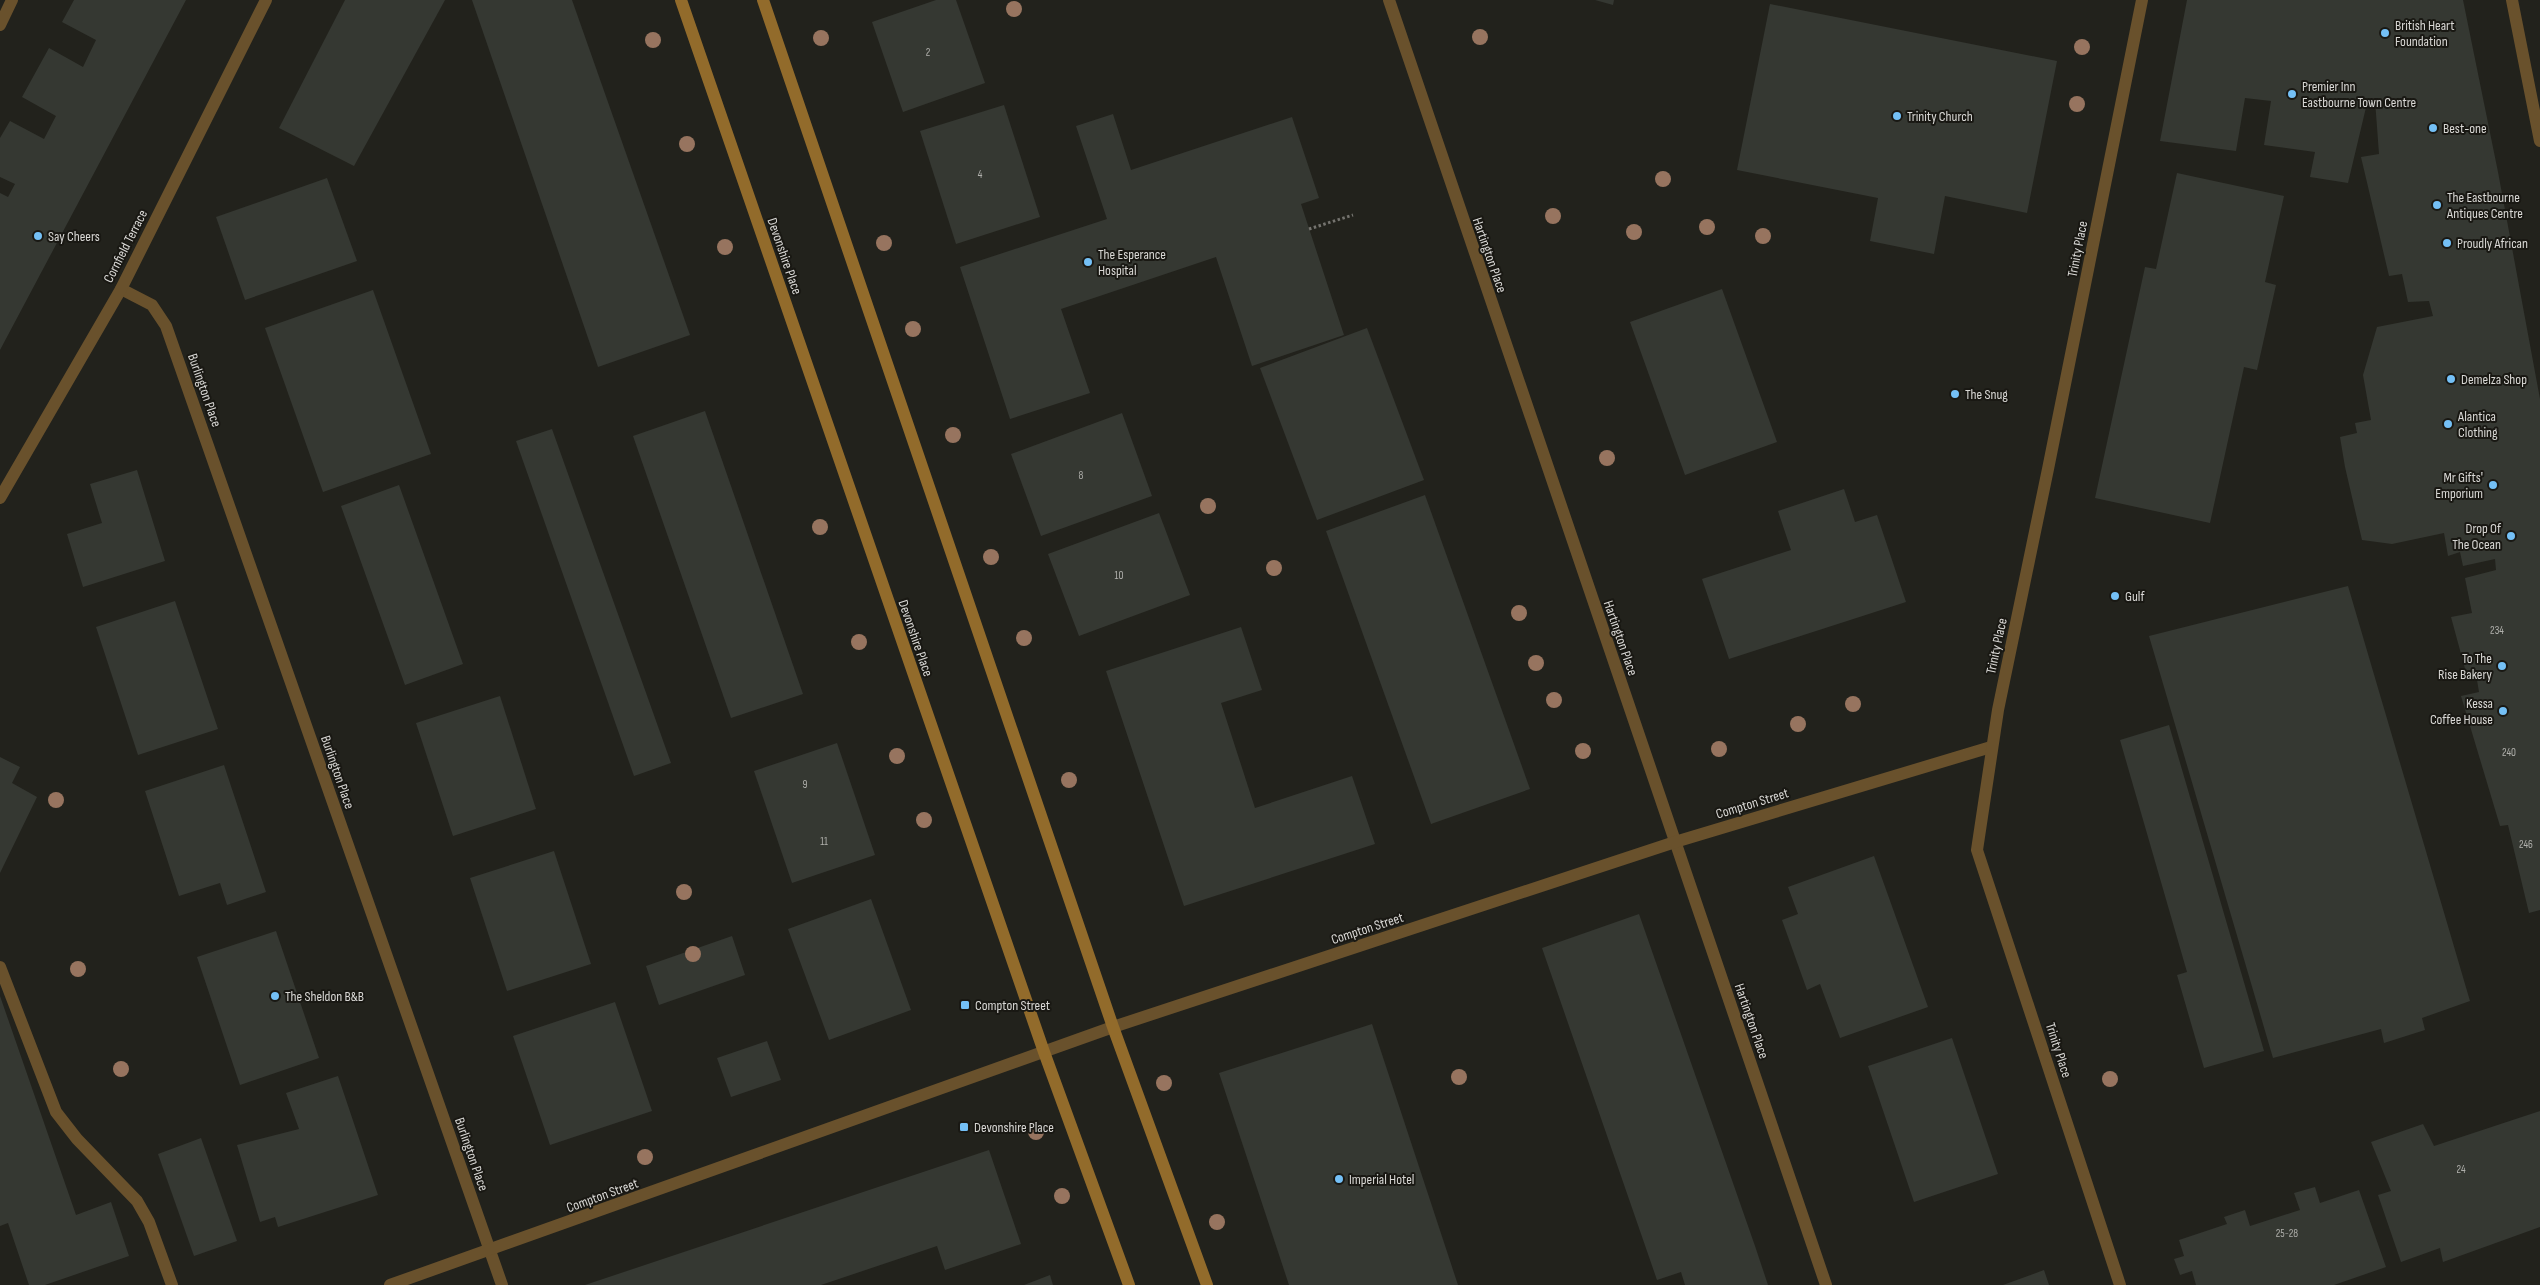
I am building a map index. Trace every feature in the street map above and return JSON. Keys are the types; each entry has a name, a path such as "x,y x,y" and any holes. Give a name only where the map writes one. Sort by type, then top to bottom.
{"main road":[{"name":"Devonshire Place","path":"681,0 1044,1052 1128,1285"},
{"path":"764,0 1113,1027 1206,1285"}],"street":[{"path":"0,25 12,0"},
{"name":"Cornfield Terrace","path":"0,498 120,289 266,0"},
{"name":"Hartington Place","path":"1389,0 1826,1285"},
{"name":"Trinity Place","path":"2120,1285 1977,850 1991,747 2142,0"},
{"path":"2512,0 2540,141"},
{"name":"Burlington Place","path":"120,289 152,305 166,326 502,1285"},
{"name":"Compton Street","path":"390,1285 490,1251 1113,1027 1675,842 1991,747"},
{"path":"0,967 56,1112 77,1140 137,1201 149,1222 172,1285"}],"path":[{"path":"1309,229 1353,215"}],"building":[{"path":"74,0 186,0 0,350 0,193 8,197 15,184 0,177 0,138 10,121 44,139 56,116 22,97 49,48 83,67 96,40 62,22"},
{"path":"345,0 445,0 354,166 279,128"},
{"path":"472,0 572,0 690,335 598,367"},
{"path":"936,0 956,0 985,83 903,112 872,22"},
{"path":"1595,0 1614,0 1613,5"},
{"path":"2187,0 2463,0 2498,172 2540,399 2540,910 2529,913 2508,825 2500,826 2461,696 2479,692 2476,674 2467,676 2451,617 2472,613 2465,578 2496,570 2495,559 2463,566 2460,552 2448,556 2444,533 2392,544 2362,540 2345,467 2340,437 2357,433 2355,423 2371,420 2363,375 2377,327 2433,316 2429,301 2408,302 2402,274 2389,276 2361,157 2379,154 2375,100 2368,99 2348,183 2310,177 2315,152 2264,145 2271,101 2245,98 2236,151 2160,141"},
{"name":"Trinity Church","path":"1770,4 2057,61 2027,213 1945,196 1934,254 1870,241 1878,198 1737,170"},
{"path":"1004,105 1040,217 956,244 920,131"},
{"name":"The Esperance Hospital","path":"1113,114 1131,170 1292,117 1319,198 1301,204 1344,335 1252,366 1216,257 1061,309 1090,393 1010,419 960,267 1107,219 1076,126"},
{"path":"2177,173 2284,196 2265,282 2276,285 2257,370 2244,367 2210,523 2095,498 2145,267 2156,269"},
{"path":"327,178 357,261 245,300 216,217"},
{"path":"1722,289 1777,442 1685,475 1630,322"},
{"path":"373,290 431,454 323,492 265,328"},
{"path":"1367,328 1424,480 1317,520 1260,368"},
{"path":"705,411 803,694 731,718 633,436"},
{"path":"1122,413 1152,496 1041,536 1011,454"},
{"path":"552,429 671,763 634,776 516,441"},
{"path":"137,470 165,561 83,587 67,534 102,523 90,484"},
{"path":"399,485 463,664 405,685 341,506"},
{"path":"1844,489 1855,522 1877,515 1906,602 1729,659 1702,579 1791,550 1778,511"},
{"path":"1425,495 1530,789 1431,824 1326,531"},
{"path":"1159,513 1190,595 1079,636 1048,554"},
{"path":"2348,586 2470,1001 2422,1018 2425,1030 2384,1043 2381,1029 2273,1058 2149,636"},
{"path":"175,601 218,729 138,755 96,627"},
{"path":"1241,627 1262,690 1221,703 1255,808 1352,776 1375,844 1184,906 1106,671"},
{"path":"500,696 536,809 453,836 416,723"},
{"path":"2169,725 2264,1051 2204,1068 2177,975 2187,972 2120,740"},
{"path":"837,743 875,855 792,883 754,771"},
{"path":"0,757 20,767 12,783 37,797 0,873"},
{"path":"224,765 266,892 227,905 220,883 179,896 145,791"},
{"path":"554,851 591,964 507,991 470,878"},
{"path":"1874,856 1928,1007 1840,1038 1820,984 1807,990 1782,920 1798,914 1788,887"},
{"path":"871,899 911,1010 829,1040 788,929"},
{"path":"1639,914 1768,1285 1685,1285 1681,1272 1657,1280 1542,948"},
{"path":"276,931 319,1058 240,1085 197,957"},
{"path":"732,936 745,975 659,1005 646,966"},
{"path":"0,996 76,1215 111,1202 129,1256 45,1285 29,1285 8,1223 0,1226"},
{"path":"615,1002 652,1111 550,1145 513,1036"},
{"name":"Imperial Hotel","path":"1372,1024 1458,1285 1289,1285 1219,1073"},
{"path":"1952,1038 1998,1174 1914,1202 1868,1066"},
{"path":"767,1041 781,1080 731,1097 717,1058"},
{"path":"338,1076 378,1195 278,1227 275,1217 260,1222 237,1145 299,1129 286,1093"},
{"path":"2540,1111 2540,1227 2443,1262 2440,1248 2401,1262 2378,1195 2391,1191 2371,1142 2423,1124 2434,1146"},
{"path":"201,1138 237,1241 194,1256 158,1154"},
{"path":"989,1150 1021,1244 945,1270 937,1246 821,1285 585,1285"},
{"path":"2315,1187 2320,1203 2359,1190 2386,1267 2334,1285 2196,1285 2192,1271 2180,1275 2174,1259 2184,1256 2179,1240 2227,1224 2224,1217 2245,1210 2250,1226 2300,1210 2294,1193"},
{"path":"2044,1270 2049,1285 2003,1285"},
{"path":"1050,1275 1053,1285 1024,1285"}],"place":[{"name":"British Heart Foundation","path":"2385,33"},
{"name":"Premier Inn Eastbourne Town Centre","path":"2292,94"},
{"name":"Trinity Church","path":"1897,116"},
{"name":"Best-one","path":"2433,128"},
{"name":"The Eastbourne Antiques Centre","path":"2437,205"},
{"name":"Say Cheers","path":"38,236"},
{"name":"Proudly African","path":"2447,243"},
{"name":"The Esperance Hospital","path":"1088,262"},
{"name":"Demelza Shop","path":"2451,379"},
{"name":"The Snug","path":"1955,394"},
{"name":"Alantica Clothing","path":"2448,424"},
{"name":"Mr Gifts' Emporium","path":"2493,485"},
{"name":"Drop Of The Ocean","path":"2511,536"},
{"name":"Gulf","path":"2115,596"},
{"name":"To The Rise Bakery","path":"2502,666"},
{"name":"Kessa Coffee House","path":"2503,711"},
{"name":"The Sheldon B&B","path":"275,996"},
{"name":"Compton Street","path":"965,1005"},
{"name":"Devonshire Place","path":"964,1127"},
{"name":"Imperial Hotel","path":"1339,1179"}]}
